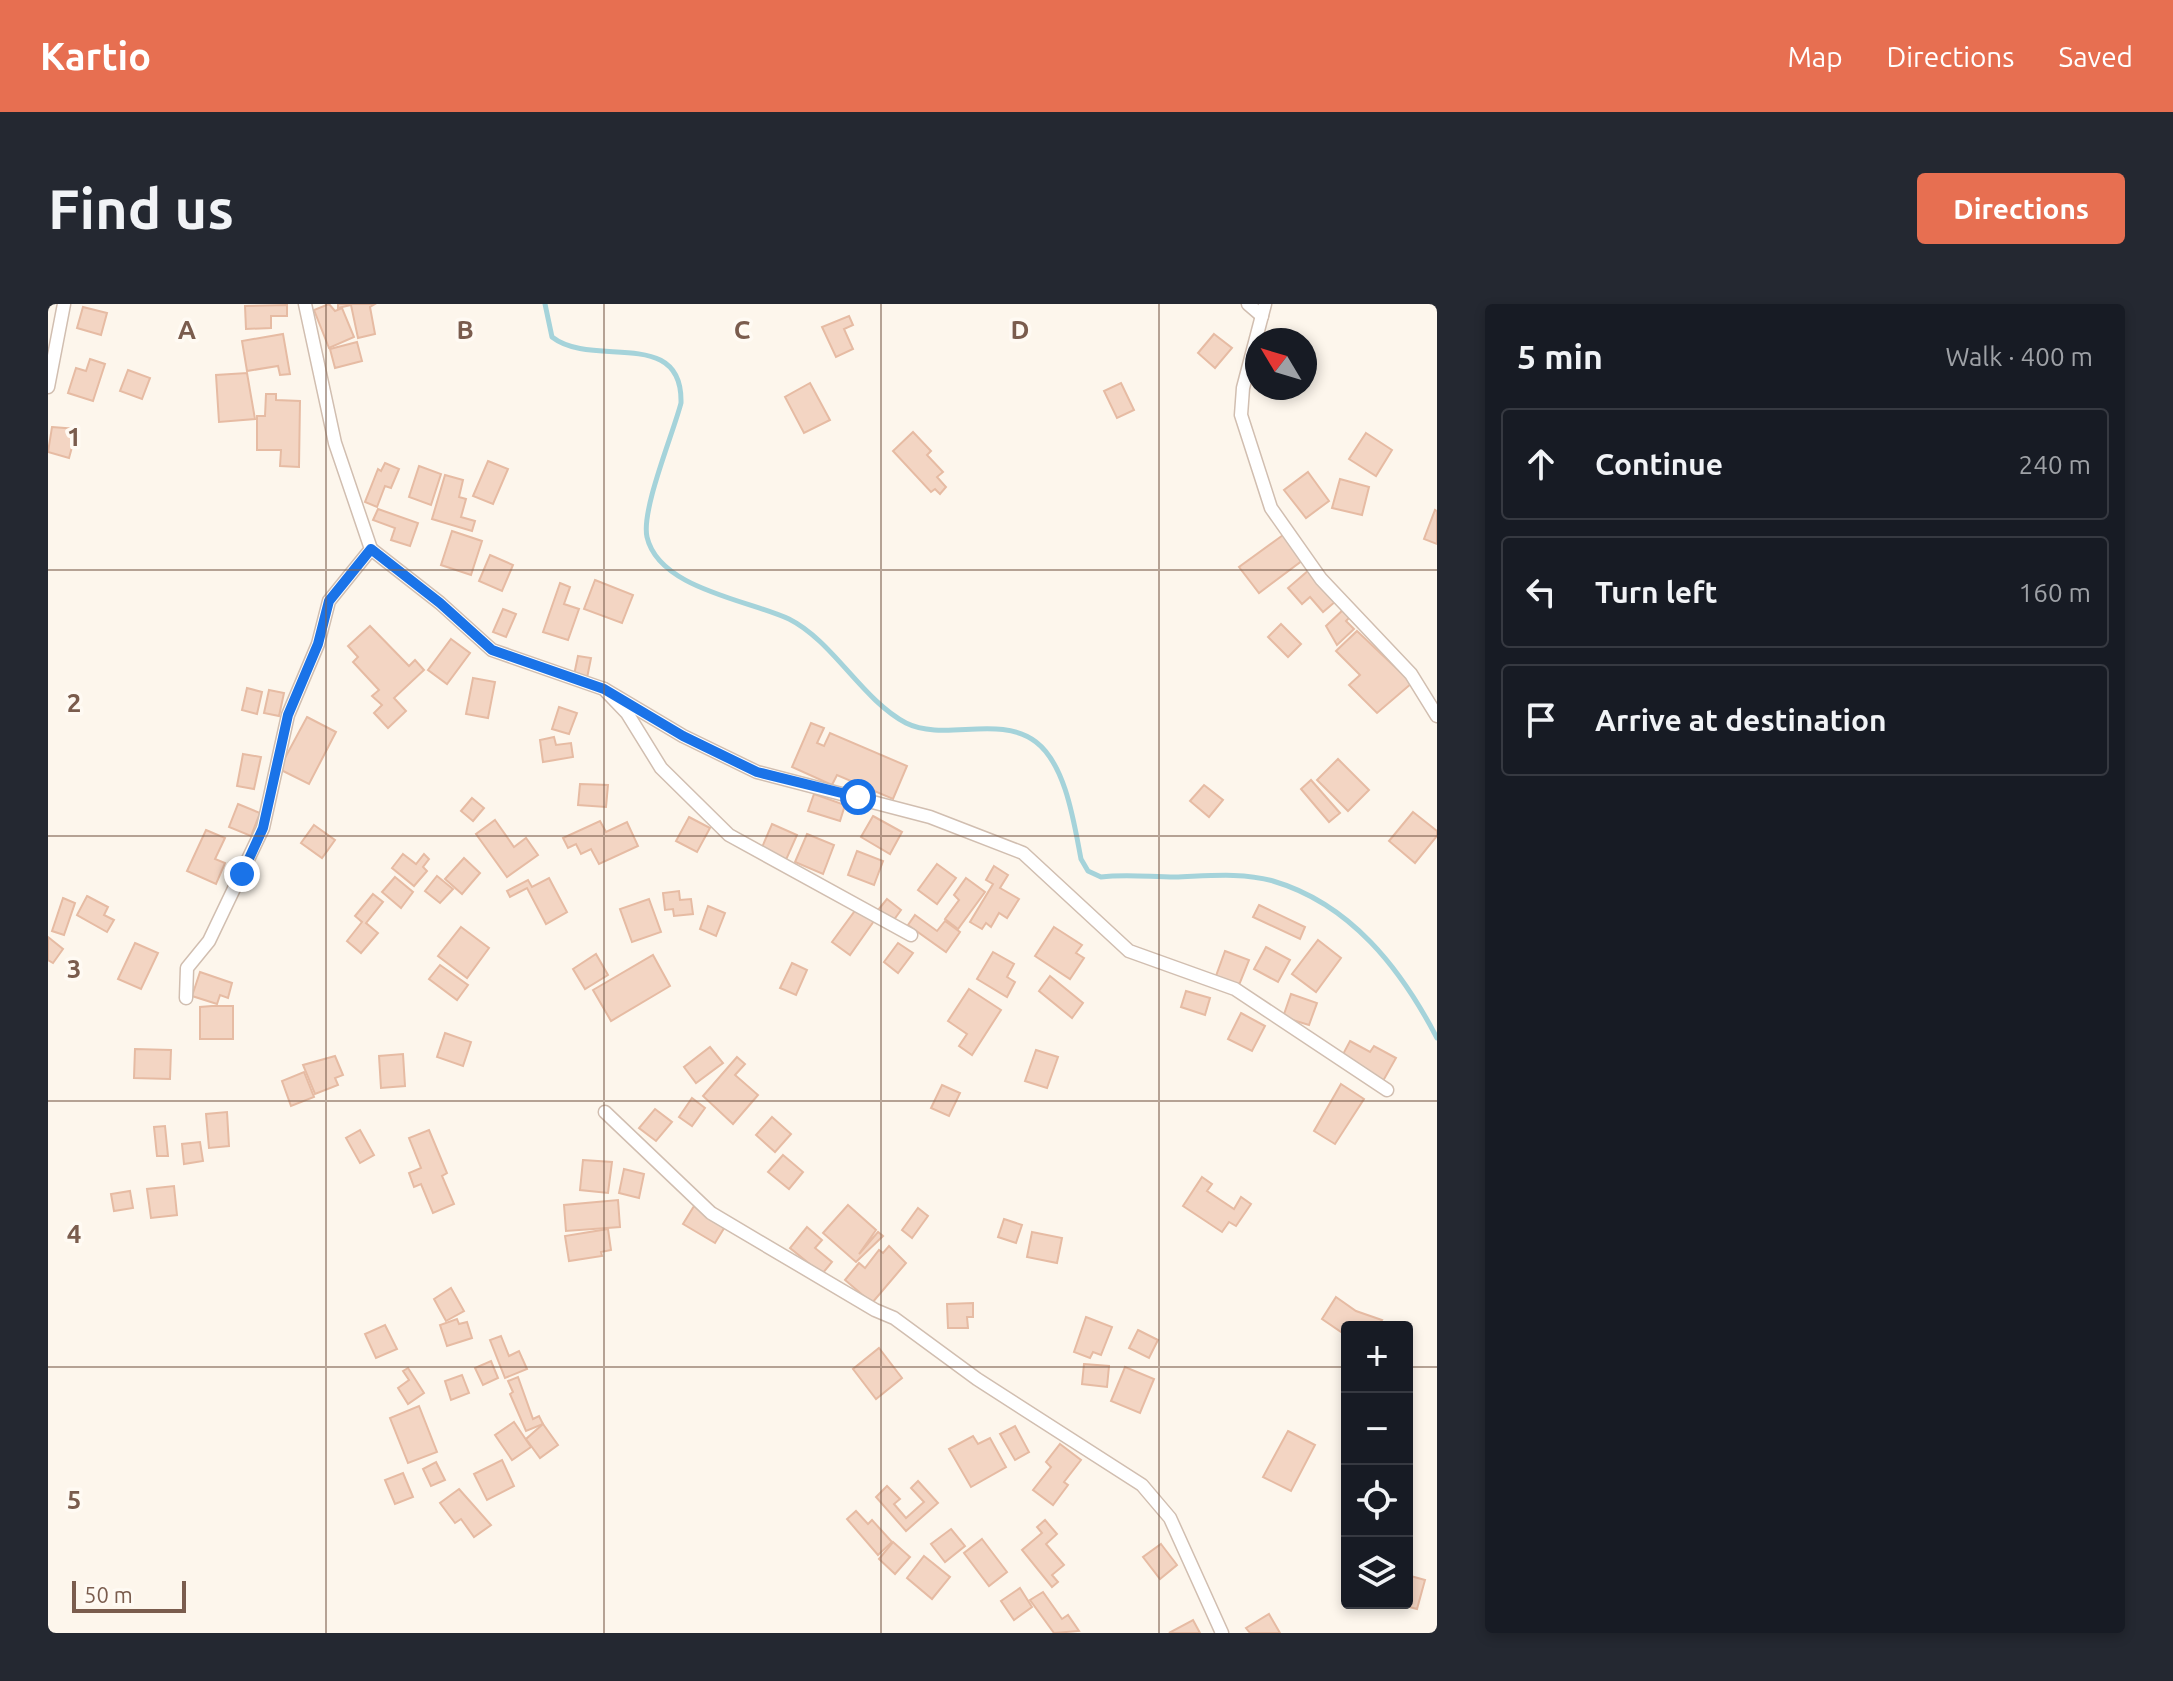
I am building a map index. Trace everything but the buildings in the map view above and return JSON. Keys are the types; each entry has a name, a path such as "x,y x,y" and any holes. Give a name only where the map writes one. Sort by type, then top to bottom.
{"street":[{"path":"48,387 64,304"},
{"path":"305,304 335,443 371,549 440,603 492,650 604,689 683,736 757,772 930,817 1023,853 1129,951 1235,989 1387,1090"},
{"path":"1248,304 1264,310 1243,388 1241,415 1271,508 1321,579 1411,674 1437,716"},
{"path":"186,998 187,968 209,941 263,828 288,715 318,644 329,601 371,549"},
{"path":"604,689 627,713 661,768 729,835 911,935"},
{"path":"605,1112 711,1213 875,1310 894,1318 977,1379 1142,1485 1170,1518 1222,1633"}],"waterway":[{"path":"545,304 552,337 569,346 652,357 667,365 678,379 681,403 653,491 646,525 647,537 655,555 669,569 687,581 772,612 805,629 875,700 906,723 937,730 1006,730 1036,742 1055,765 1062,780 1081,859 1088,871 1101,877 1249,876 1273,881 1326,906 1371,942 1390,964 1437,1038"}],"route":[{"path":"242,874 263,828 288,715 318,644 329,601 371,549 440,603 492,650 604,689 683,736 757,772 858,797"}]}
